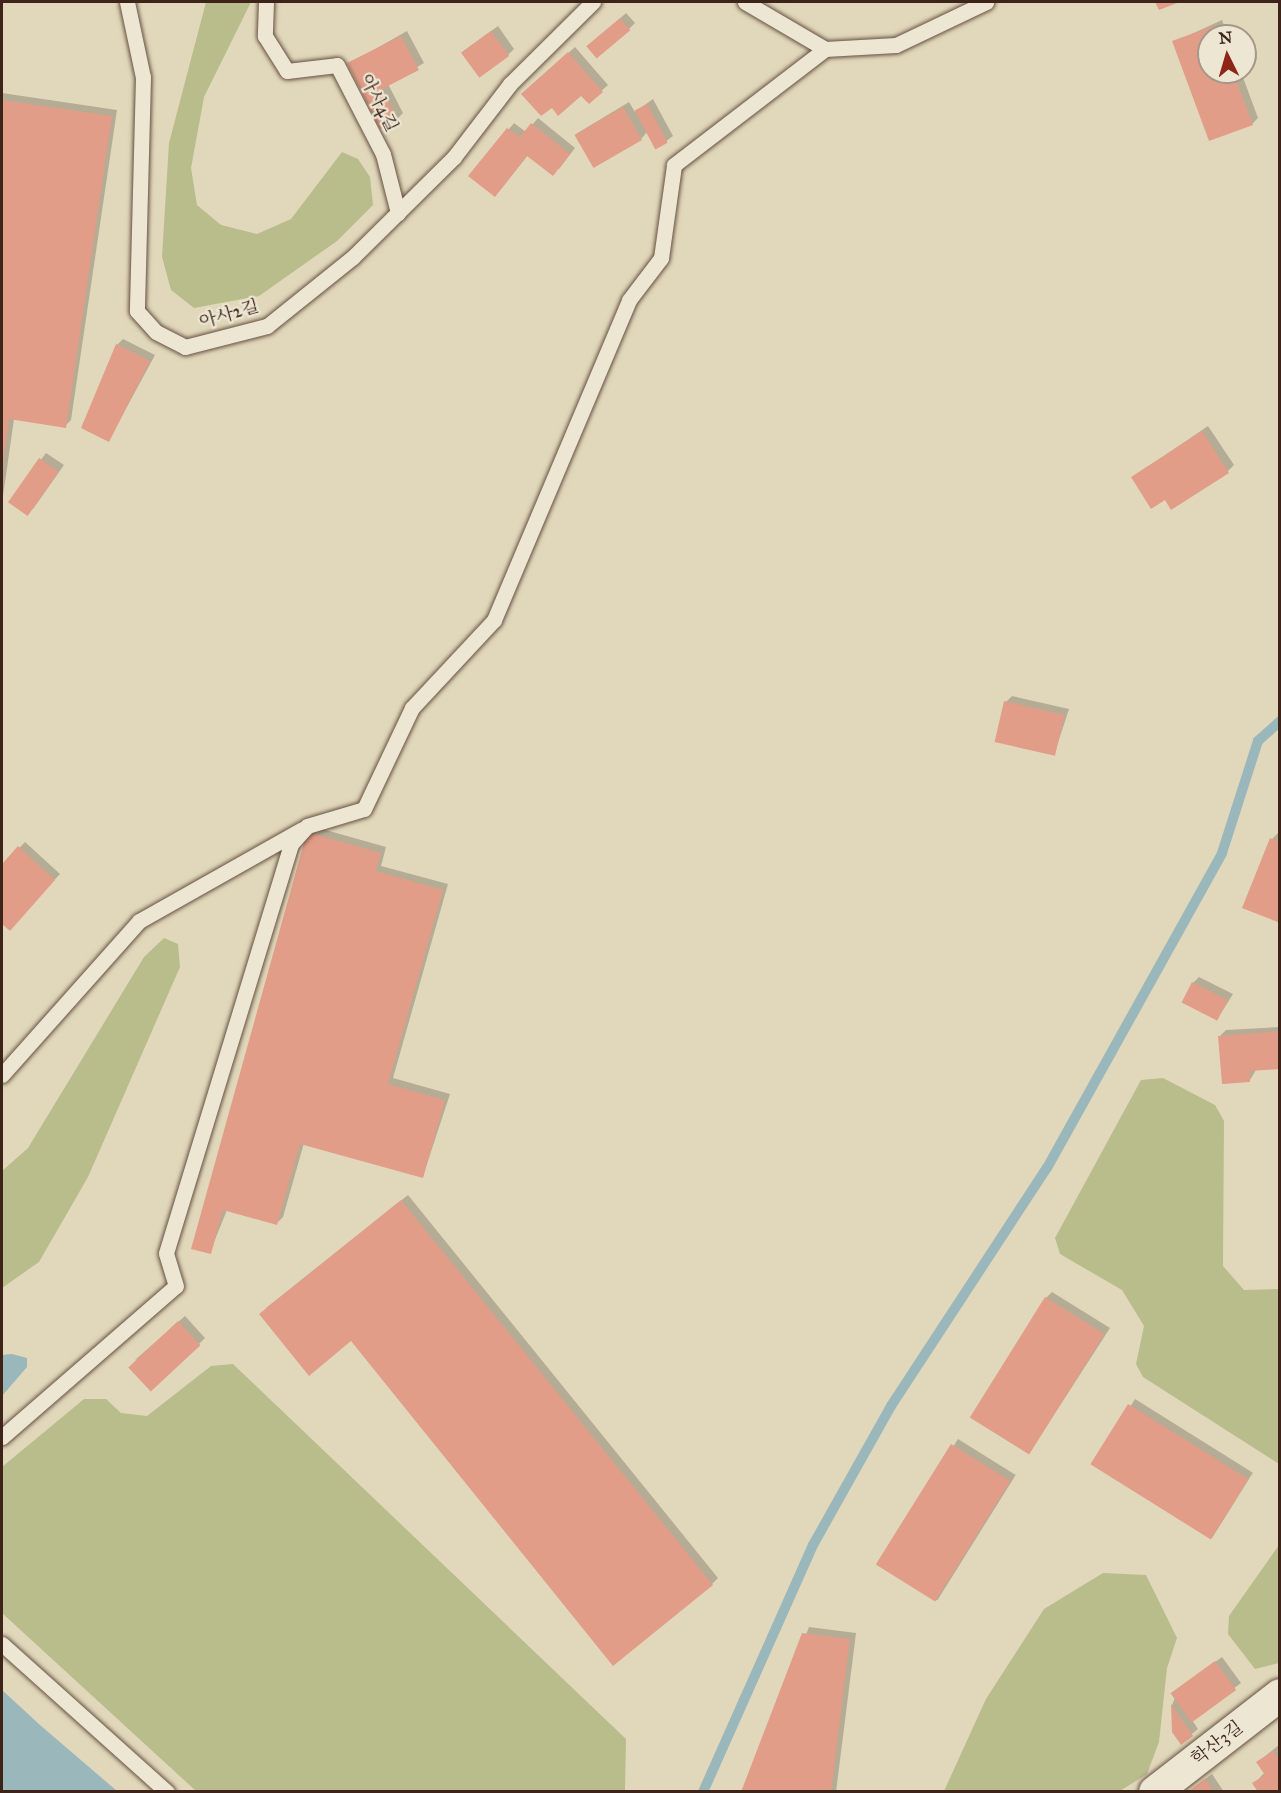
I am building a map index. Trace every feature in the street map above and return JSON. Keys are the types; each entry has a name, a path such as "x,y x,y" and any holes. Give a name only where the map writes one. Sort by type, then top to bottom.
{"street":[{"name":"학산3길","path":"1155,1791 1280,1695"}],"lane":[{"name":"아사2길","path":"128,2 143,77 137,310 156,332 185,347 267,326 353,257 453,157 510,84 593,2"},
{"name":"아사4길","path":"266,2 265,36 287,72 337,65 383,154 398,213"},
{"path":"745,2 825,49 896,45 986,2"},
{"path":"2,1075 139,921 307,826 364,809 412,708 494,620 629,300 661,258 674,165 825,49"},
{"path":"2,1437 176,1286 166,1253 291,844 307,826"},
{"path":"2,1644 166,1791"}],"green space":[{"path":"206,2 251,2 204,97 191,168 197,205 221,225 257,234 291,219 342,152 358,159 370,177 373,205 337,241 259,296 194,308 171,290 162,257 169,143"},
{"path":"164,938 178,944 180,967 88,1177 39,1262 2,1288 2,1171 28,1148 144,957"},
{"path":"1163,1078 1215,1105 1224,1121 1223,1266 1244,1290 1279,1289 1279,1464 1143,1377 1136,1364 1144,1326 1122,1290 1060,1254 1055,1238 1141,1080"},
{"path":"233,1364 626,1739 625,1791 196,1791 2,1613 2,1467 84,1399 106,1399 121,1413 147,1416 211,1366"},
{"path":"1279,1545 1279,1663 1255,1669 1228,1634 1229,1616"},
{"path":"1103,1573 1146,1575 1177,1638 1167,1668 1159,1742 1147,1774 1120,1791 944,1791 986,1699 1044,1609"}],"water":[{"path":"12,1354 27,1358 27,1367 2,1396 2,1355"},
{"path":"2,1690 40,1725 117,1791 2,1791"}],"building":[{"path":"1155,2 1180,2 1159,10"},
{"path":"620,18 630,30 597,59 586,46"},
{"path":"491,31 509,56 479,78 461,53"},
{"path":"1197,32 1197,84 1238,84 1253,125 1209,141 1172,41"},
{"path":"401,36 419,70 382,89 398,120 380,129 347,63"},
{"path":"568,52 603,92 589,104 581,96 558,116 552,108 541,116 521,94"},
{"path":"2,100 112,116 66,428 9,419 3,464"},
{"path":"647,104 668,143 655,149 635,111"},
{"path":"623,107 642,140 594,168 575,135"},
{"path":"531,123 570,154 553,176 527,156 495,197 468,176 507,128 520,137"},
{"path":"116,344 150,361 109,442 81,428"},
{"path":"1202,431 1229,473 1171,510 1165,500 1151,509 1131,477"},
{"path":"39,458 59,472 28,516 8,502"},
{"path":"1004,701 1064,715 1055,756 995,742"},
{"path":"307,832 381,853 376,871 443,890 388,1084 445,1100 423,1178 300,1144 277,1225 223,1210 211,1254 191,1249"},
{"path":"1270,838 1280,842 1280,923 1242,908"},
{"path":"18,846 55,880 10,931 2,924 2,864"},
{"path":"1192,982 1228,1000 1217,1021 1182,1002"},
{"path":"1280,1031 1280,1069 1250,1071 1250,1082 1222,1084 1218,1036"},
{"path":"401,1200 713,1585 613,1666 351,1341 309,1376 259,1314"},
{"path":"1045,1297 1104,1334 1029,1455 970,1417"},
{"path":"178,1321 201,1345 151,1392 128,1367"},
{"path":"1128,1404 1248,1479 1211,1539 1090,1464"},
{"path":"951,1444 1010,1481 935,1602 876,1564"},
{"path":"802,1633 850,1639 831,1792 741,1792"},
{"path":"1215,1661 1236,1690 1192,1722 1171,1693"},
{"path":"1171,1704 1193,1736 1181,1745 1172,1732"},
{"path":"1273,1751 1280,1760 1280,1792 1258,1792 1252,1783 1265,1775 1256,1762"},
{"path":"1205,1779 1214,1792 1188,1792"}],"waterway":[{"path":"703,1792 813,1545 891,1406 1047,1168 1222,853 1258,741 1280,721"}]}
